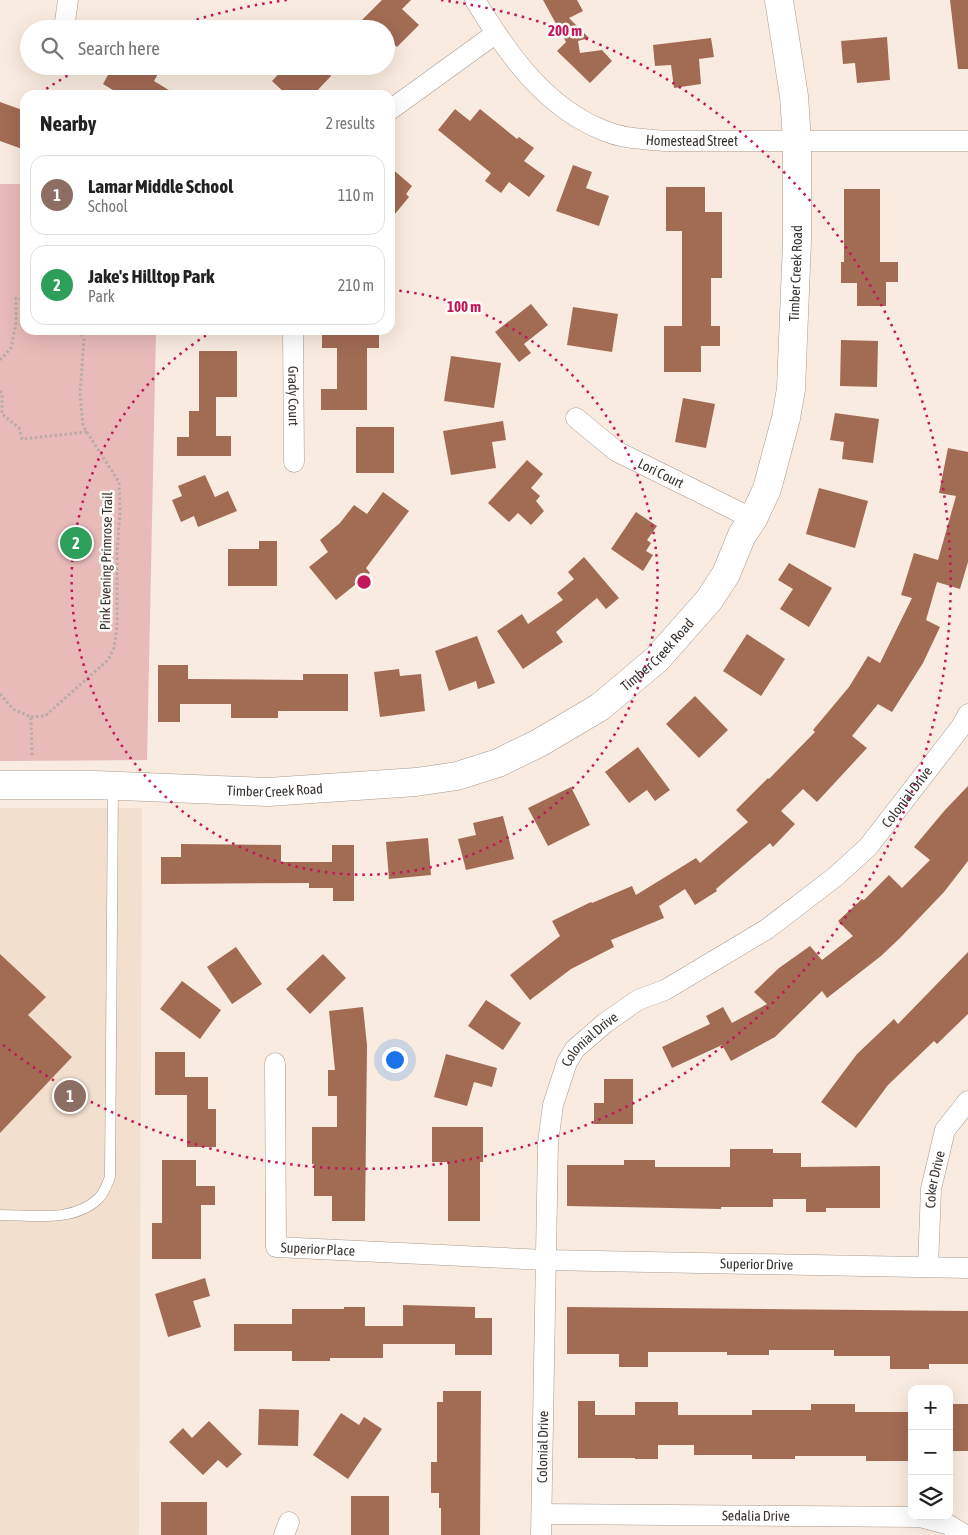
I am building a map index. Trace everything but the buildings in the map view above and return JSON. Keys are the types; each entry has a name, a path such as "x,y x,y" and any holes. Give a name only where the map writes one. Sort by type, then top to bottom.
{"street":[{"path":"65,20 68,0"},
{"name":"Homestead Street","path":"475,0 496,34 531,80 567,112 605,132 630,138 665,141 968,142"},
{"name":"Timber Creek Road","path":"0,785 113,786 268,792 416,782 457,776 498,763 539,743 600,707 657,659 709,600 726,574 742,535 753,519 767,489 786,418 791,389 797,242 797,141 794,96 779,0"},
{"path":"395,106 496,34"},
{"name":"Grady Court","path":"293,335 294,462"},
{"name":"Lori Court","path":"576,418 616,451 753,519"},
{"name":"Colonial Drive","path":"541,1535 548,1143 553,1105 567,1062 575,1049 605,1023 638,1000 665,990 767,929 835,876 868,847 961,727 968,714"},
{"name":"Superior Place","path":"275,1063 276,1247 545,1260"},
{"name":"Coker Drive","path":"928,1267 931,1189 945,1130 968,1101"},
{"name":"Superior Drive","path":"545,1260 968,1268"},
{"name":"Sedalia Drive","path":"542,1514 920,1517 948,1524 965,1535"}],"lane":[{"path":"0,1215 58,1216 83,1210 100,1197 110,1177 113,786"}],"path":[{"path":"0,360 11,348 16,322 16,298 20,299"},
{"name":"Pink Evening Primrose Trail","path":"31,718 45,716 108,660 114,648 117,626 117,553 120,512 118,482 83,426 80,393 84,340 82,335"},
{"path":"0,390 2,393 2,414 19,428 22,439 87,432"},
{"path":"0,694 13,709 31,718 32,755"}],"shaded area":[{"path":"0,184 20,184 20,335 156,335 147,760 0,761"},
{"path":"0,808 142,808 139,1535 0,1535"}],"place":[{"name":"Jake's Hilltop Park","path":"76,543"},
{"name":"Lamar Middle School","path":"70,1096"}]}
